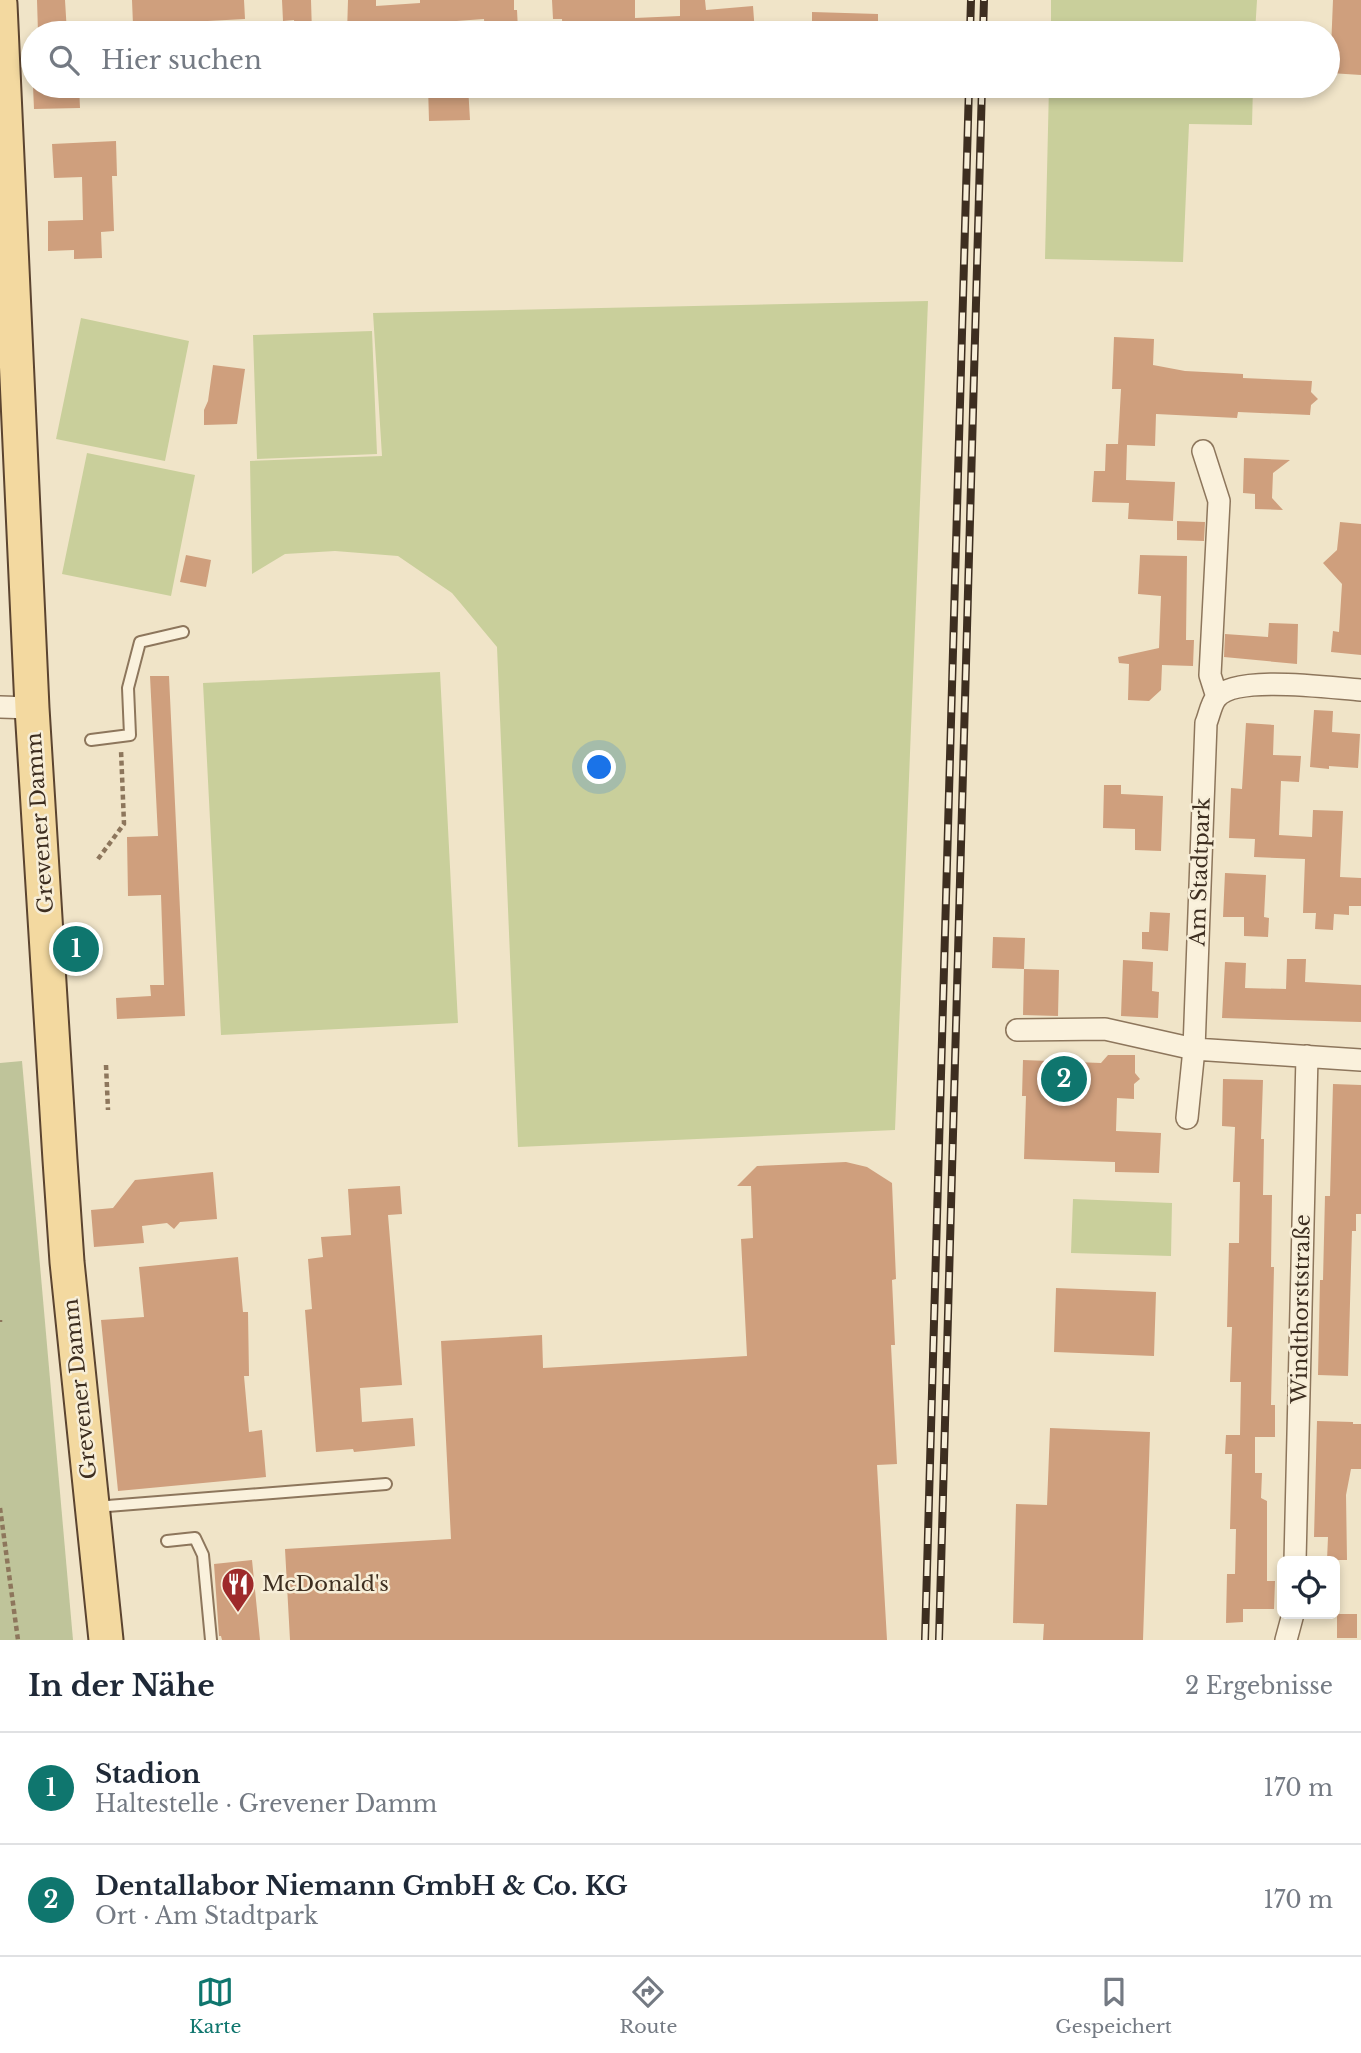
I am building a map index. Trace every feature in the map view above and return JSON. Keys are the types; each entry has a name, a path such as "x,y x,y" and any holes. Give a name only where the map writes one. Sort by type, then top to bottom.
{"main road":[{"name":"Grevener Damm","path":"0,4 16,708 67,1262 106,1640"}],"street":[{"name":"Am Stadtpark","path":"1187,1118 1194,1049 1206,723 1217,697 1210,675 1219,501 1203,451"},
{"path":"1217,697 1234,687 1256,683 1361,690"},
{"path":"1017,1030 1105,1029 1194,1049 1361,1060"},
{"name":"Windthorststraße","path":"1295,1556 1307,1056"},
{"path":"1286,1640 1292,1619"}],"lane":[{"path":"91,740 130,735 128,688 140,642 183,632"},
{"path":"93,1507 386,1484"},
{"path":"167,1541 195,1538 203,1555 211,1640"}],"path":[{"path":"98,859 124,824 120,736"},
{"path":"106,1065 108,1110"},
{"path":"0,1508 18,1640"}],"green space":[{"path":"1051,0 1257,0 1256,21 1051,21"},
{"path":"1049,98 1253,98 1252,125 1189,124 1183,262 1045,259"},
{"path":"928,301 895,1130 518,1147 497,647 452,593 398,556 335,551 285,554 252,574 250,461 382,456 373,313"},
{"path":"81,318 189,341 165,461 56,439"},
{"path":"372,331 377,454 257,459 253,335"},
{"path":"87,453 195,475 171,596 62,574"},
{"path":"440,672 458,1023 221,1035 203,683"},
{"path":"22,1061 73,1640 0,1640 0,1063"},
{"path":"1073,1199 1172,1203 1171,1256 1071,1253"}],"building":[{"path":"37,0 65,0 66,21 38,21"},
{"path":"132,0 244,0 245,19 133,21"},
{"path":"282,0 311,0 312,21 283,21"},
{"path":"348,0 376,0 376,6 420,3 420,0 514,0 518,21 484,19 347,21"},
{"path":"552,0 635,0 635,18 680,16 680,0 705,0 706,10 753,6 754,21 562,21 553,19"},
{"path":"1333,0 1361,0 1361,75 1340,74 1340,21 1332,21"},
{"path":"812,12 878,14 878,21 812,21"},
{"path":"34,98 80,98 80,108 34,109"},
{"path":"428,98 469,98 470,120 429,121"},
{"path":"116,141 117,176 112,176 114,231 101,232 102,258 74,259 74,250 48,251 48,221 83,220 82,177 54,178 52,144"},
{"path":"1114,337 1154,339 1153,365 1185,371 1243,374 1243,378 1312,381 1311,392 1318,399 1311,405 1310,415 1238,412 1237,418 1156,414 1155,446 1127,445 1126,480 1175,482 1173,521 1128,519 1129,503 1092,502 1094,471 1105,471 1106,444 1118,444 1121,389 1112,389"},
{"path":"213,365 245,369 237,424 204,425 204,410 208,401"},
{"path":"1244,458 1290,460 1273,473 1272,498 1283,510 1255,509 1255,494 1243,493"},
{"path":"1177,521 1205,522 1204,541 1177,540"},
{"path":"1340,522 1361,524 1361,655 1331,652 1333,631 1339,632 1342,584 1323,563 1337,550"},
{"path":"186,555 211,560 206,587 180,582"},
{"path":"1140,555 1187,556 1186,640 1194,640 1193,666 1162,665 1161,690 1149,701 1128,700 1129,664 1119,663 1118,657 1159,648 1161,596 1138,594"},
{"path":"1269,623 1298,624 1297,664 1224,657 1225,634 1268,637"},
{"path":"150,676 169,676 185,1016 117,1019 116,998 151,996 150,985 164,985 161,895 128,896 127,837 158,836"},
{"path":"1314,710 1333,711 1332,732 1360,734 1358,768 1310,767"},
{"path":"1246,723 1274,725 1273,755 1301,756 1299,782 1281,781 1279,835 1312,837 1313,810 1343,811 1340,877 1361,878 1361,906 1349,906 1349,915 1334,914 1333,930 1315,929 1316,913 1303,913 1305,859 1254,857 1255,839 1229,838 1231,788 1242,789"},
{"path":"1104,785 1121,785 1121,794 1163,796 1161,851 1135,850 1135,829 1103,828"},
{"path":"1225,873 1266,875 1264,917 1269,918 1268,937 1244,936 1244,917 1223,917"},
{"path":"1150,912 1170,913 1168,951 1142,949 1142,932 1149,932"},
{"path":"993,937 1025,938 1024,969 992,968"},
{"path":"1287,959 1306,959 1305,982 1361,985 1361,1022 1222,1018 1225,962 1246,963 1245,988 1286,989"},
{"path":"1123,960 1153,962 1152,991 1159,992 1158,1018 1121,1016"},
{"path":"1024,969 1059,970 1058,1016 1023,1015"},
{"path":"1108,1055 1135,1055 1135,1073 1140,1079 1134,1084 1134,1099 1117,1098 1116,1131 1161,1133 1159,1173 1115,1172 1115,1162 1024,1159 1026,1096 1022,1096 1023,1060 1101,1063"},
{"path":"1223,1079 1263,1080 1263,1195 1272,1195 1271,1267 1274,1267 1271,1405 1275,1405 1275,1437 1255,1437 1255,1473 1262,1473 1261,1498 1267,1501 1267,1581 1275,1581 1274,1609 1243,1609 1243,1622 1226,1623 1227,1574 1235,1574 1236,1529 1230,1529 1232,1454 1225,1454 1226,1435 1240,1435 1241,1382 1230,1382 1232,1327 1227,1327 1229,1243 1239,1243 1240,1182 1233,1182 1235,1127 1222,1126"},
{"path":"1333,1084 1361,1085 1361,1214 1356,1214 1356,1231 1352,1231 1348,1376 1318,1375 1320,1280 1323,1280 1325,1196 1330,1196"},
{"path":"846,1162 867,1167 892,1183 896,1279 892,1280 895,1345 891,1345 897,1464 877,1465 887,1640 290,1640 285,1549 451,1539 441,1341 542,1335 543,1368 747,1356 741,1239 753,1238 751,1186 737,1186 757,1166"},
{"path":"213,1172 217,1219 180,1222 174,1229 167,1223 142,1226 144,1243 94,1247 91,1210 113,1208 135,1180"},
{"path":"400,1186 402,1214 388,1215 402,1385 360,1388 362,1422 413,1418 415,1446 354,1452 353,1449 316,1452 305,1310 312,1309 308,1259 323,1257 321,1237 351,1235 348,1189"},
{"path":"238,1257 243,1312 248,1312 249,1376 244,1376 249,1432 262,1430 266,1477 118,1491 101,1320 144,1317 139,1267"},
{"path":"1056,1288 1156,1292 1154,1356 1054,1352"},
{"path":"1317,1421 1361,1424 1361,1469 1351,1469 1346,1495 1347,1560 1340,1560 1340,1556 1327,1556 1328,1537 1314,1537"},
{"path":"1050,1428 1150,1432 1143,1640 1043,1640 1044,1624 1013,1623 1016,1504 1047,1505"},
{"name":"McDonald's","path":"252,1560 260,1640 222,1640 219,1636 214,1564"},
{"path":"1340,1614 1357,1614 1357,1638 1337,1638 1337,1619 1340,1619"}],"railway":[{"path":"970,21 971,0"},
{"path":"983,21 984,0"},
{"path":"925,1640 969,98"},
{"path":"939,1640 982,98"}],"place":[{"name":"Stadion","path":"76,949"},
{"name":"Dentallabor Niemann GmbH & Co. KG","path":"1064,1079"},
{"name":"McDonald's","path":"238,1614"}]}
